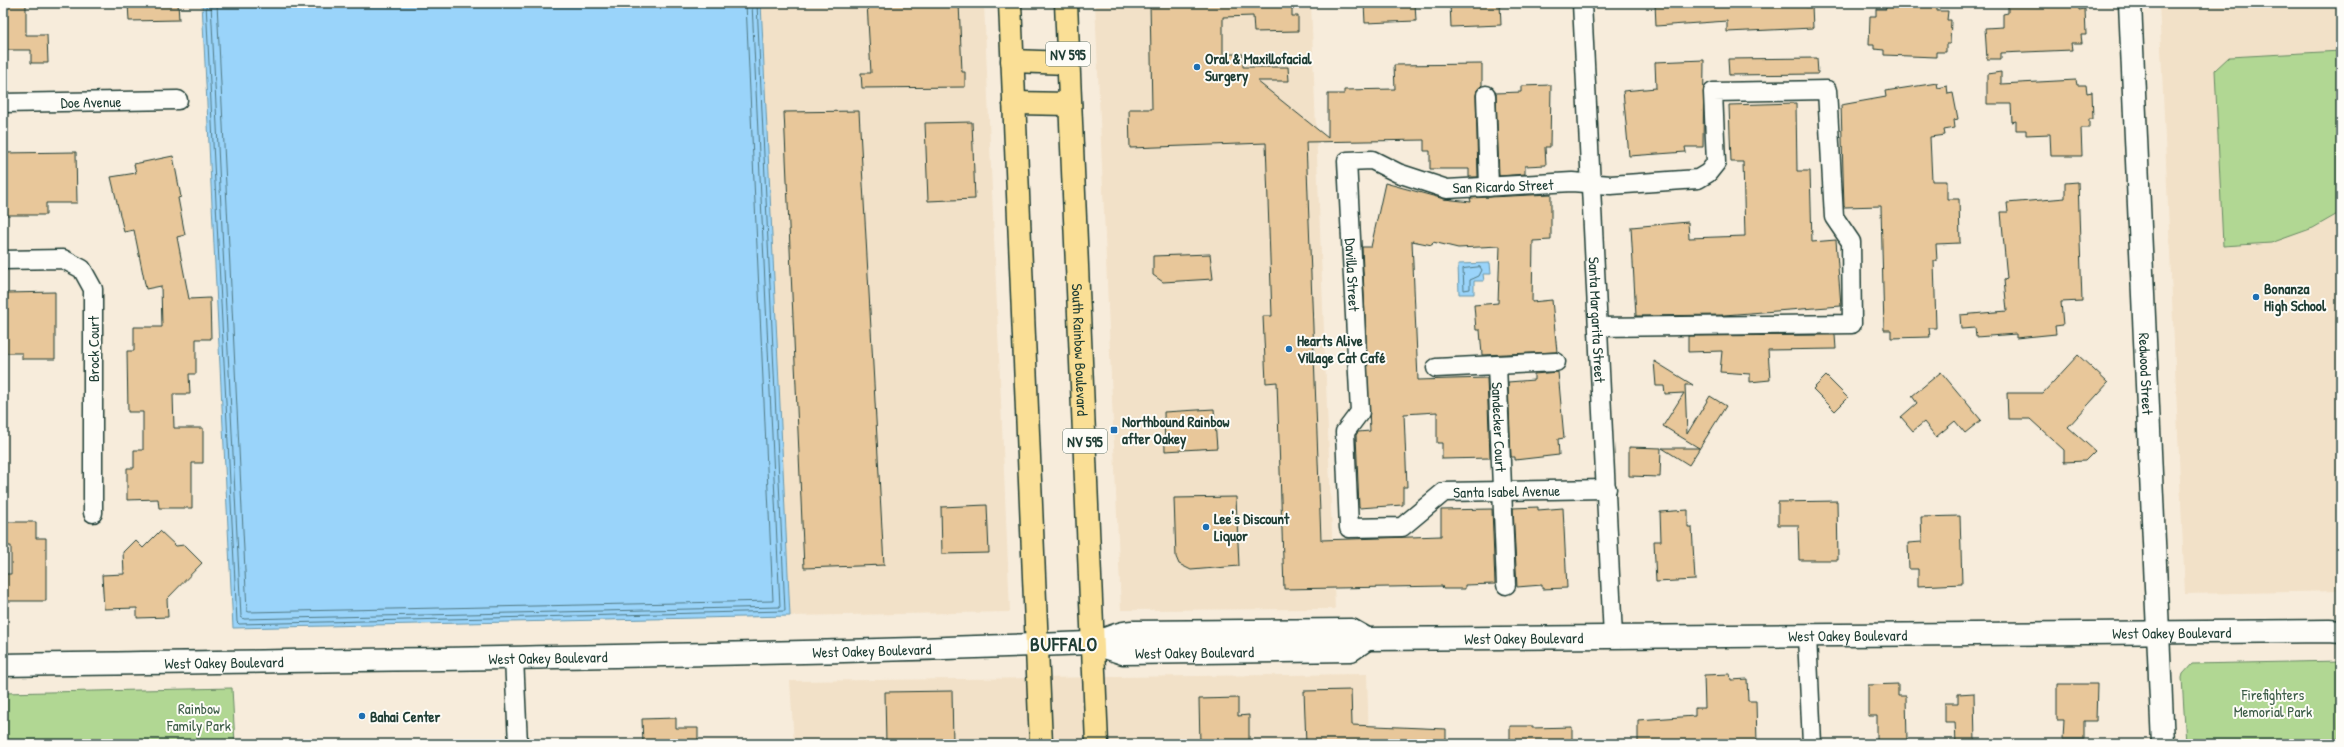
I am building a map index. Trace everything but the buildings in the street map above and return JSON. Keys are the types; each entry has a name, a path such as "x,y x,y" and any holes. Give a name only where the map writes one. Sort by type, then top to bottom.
{"main road":[{"path":"1010,3 1041,744"},
{"name":"South Rainbow Boulevard","path":"1066,3 1097,744"},
{"name":"Redwood Street","path":"2130,3 2163,744"},
{"path":"1012,61 1068,63"},
{"path":"1014,103 1070,104"},
{"name":"West Oakey Boulevard","path":"3,665 514,658 1093,643 1123,632 1350,630 1366,640 2337,630"}],"street":[{"name":"Santa Margarita Street","path":"1582,3 1613,637"},
{"name":"San Ricardo Street","path":"1347,161 1372,160 1398,174 1447,189 1591,183 1611,185 1698,179 1708,173 1716,163 1713,92 1827,90 1834,217 1851,242 1852,324 1599,327"},
{"path":"1486,95 1489,187"},
{"name":"Doe Avenue","path":"3,103 178,100"},
{"name":"Davilla Street","path":"1347,161 1360,412 1345,432 1349,528"},
{"name":"Brock Court","path":"3,260 63,259 82,269 93,289 93,513"},
{"name":"Sandecker Court","path":"1436,368 1556,362"},
{"name":"Sandecker Court","path":"1497,366 1504,491 1506,585"},
{"name":"Santa Isabel Avenue","path":"1349,528 1402,527 1444,492 1606,489"},
{"path":"1807,636 1812,744"},
{"path":"514,658 518,744"}],"shaded area":[{"path":"761,3 984,3 1010,612 790,616"},
{"path":"1095,3 1311,3 1335,609 1121,610"},
{"name":"Bonanza High School","path":"2159,3 2341,3 2341,591 2185,594"},
{"path":"1367,674 1369,744 794,744 790,681"}],"green space":[{"path":"2341,51 2341,212 2313,228 2271,243 2223,246 2215,70 2229,57"},
{"name":"Firefighters Memorial Park","path":"2341,661 2341,744 2186,744 2182,678 2183,674 2192,664"},
{"name":"Rainbow Family Park","path":"232,688 235,744 3,744 3,693"}],"water":[{"path":"202,3 761,3 790,616 233,628"},
{"path":"1490,263 1491,274 1483,274 1484,281 1474,281 1474,294 1459,294 1458,264"}],"place":[{"name":"Oral & Maxillofacial Surgery","path":"1197,67"},
{"name":"Bonanza High School","path":"2256,297"},
{"name":"Hearts Alive Village Cat Café","path":"1289,349"},
{"name":"Northbound Rainbow after Oakey","path":"1114,430"},
{"name":"Lee's Discount Liquor","path":"1206,527"},
{"name":"Bahai Center","path":"362,716"}],"district":[{"name":"BUFFALO","path":"1064,644"}]}
